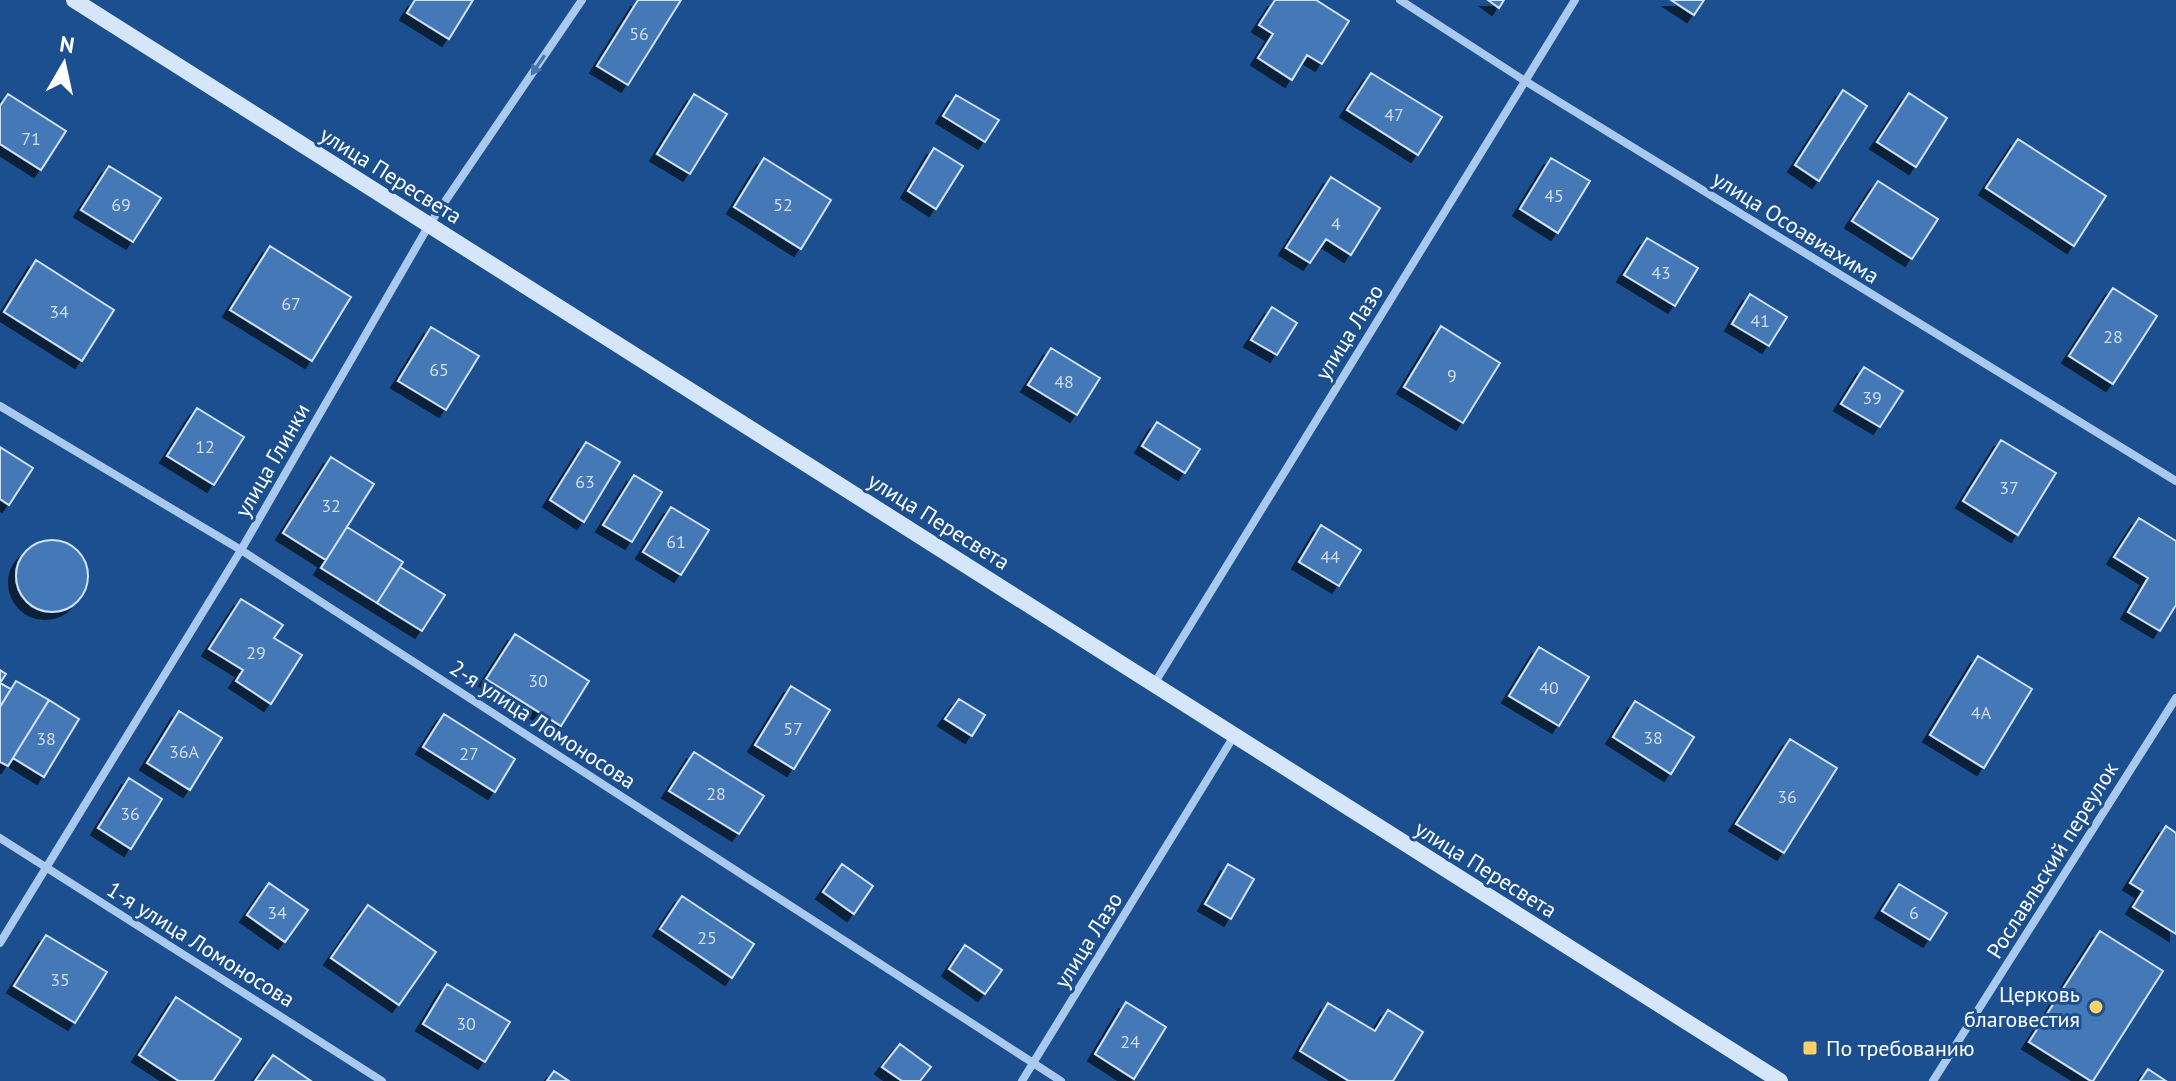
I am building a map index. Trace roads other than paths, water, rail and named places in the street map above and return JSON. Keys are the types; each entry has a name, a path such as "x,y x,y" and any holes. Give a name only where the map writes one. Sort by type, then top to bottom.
{"main road":[{"name":"улица Пересвета","path":"74,0 1780,1081"}],"street":[{"name":"улица Глинки","path":"0,943 241,550 429,225 582,0"},
{"name":"улица Осоавиахима","path":"1400,0 1525,81 2176,481"},
{"name":"улица Лазо","path":"1154,684 1575,0"},
{"name":"2-я улица Ломоносова","path":"0,406 241,550 1061,1081"},
{"name":"Рославльский переулок","path":"1933,1081 2176,698"},
{"name":"улица Лазо","path":"1022,1081 1234,736"},
{"name":"1-я улица Ломоносова","path":"0,838 382,1081"}],"place":[{"name":"Церковь благовестия","path":"2096,1007"},
{"name":"По требованию","path":"1810,1048"}]}
